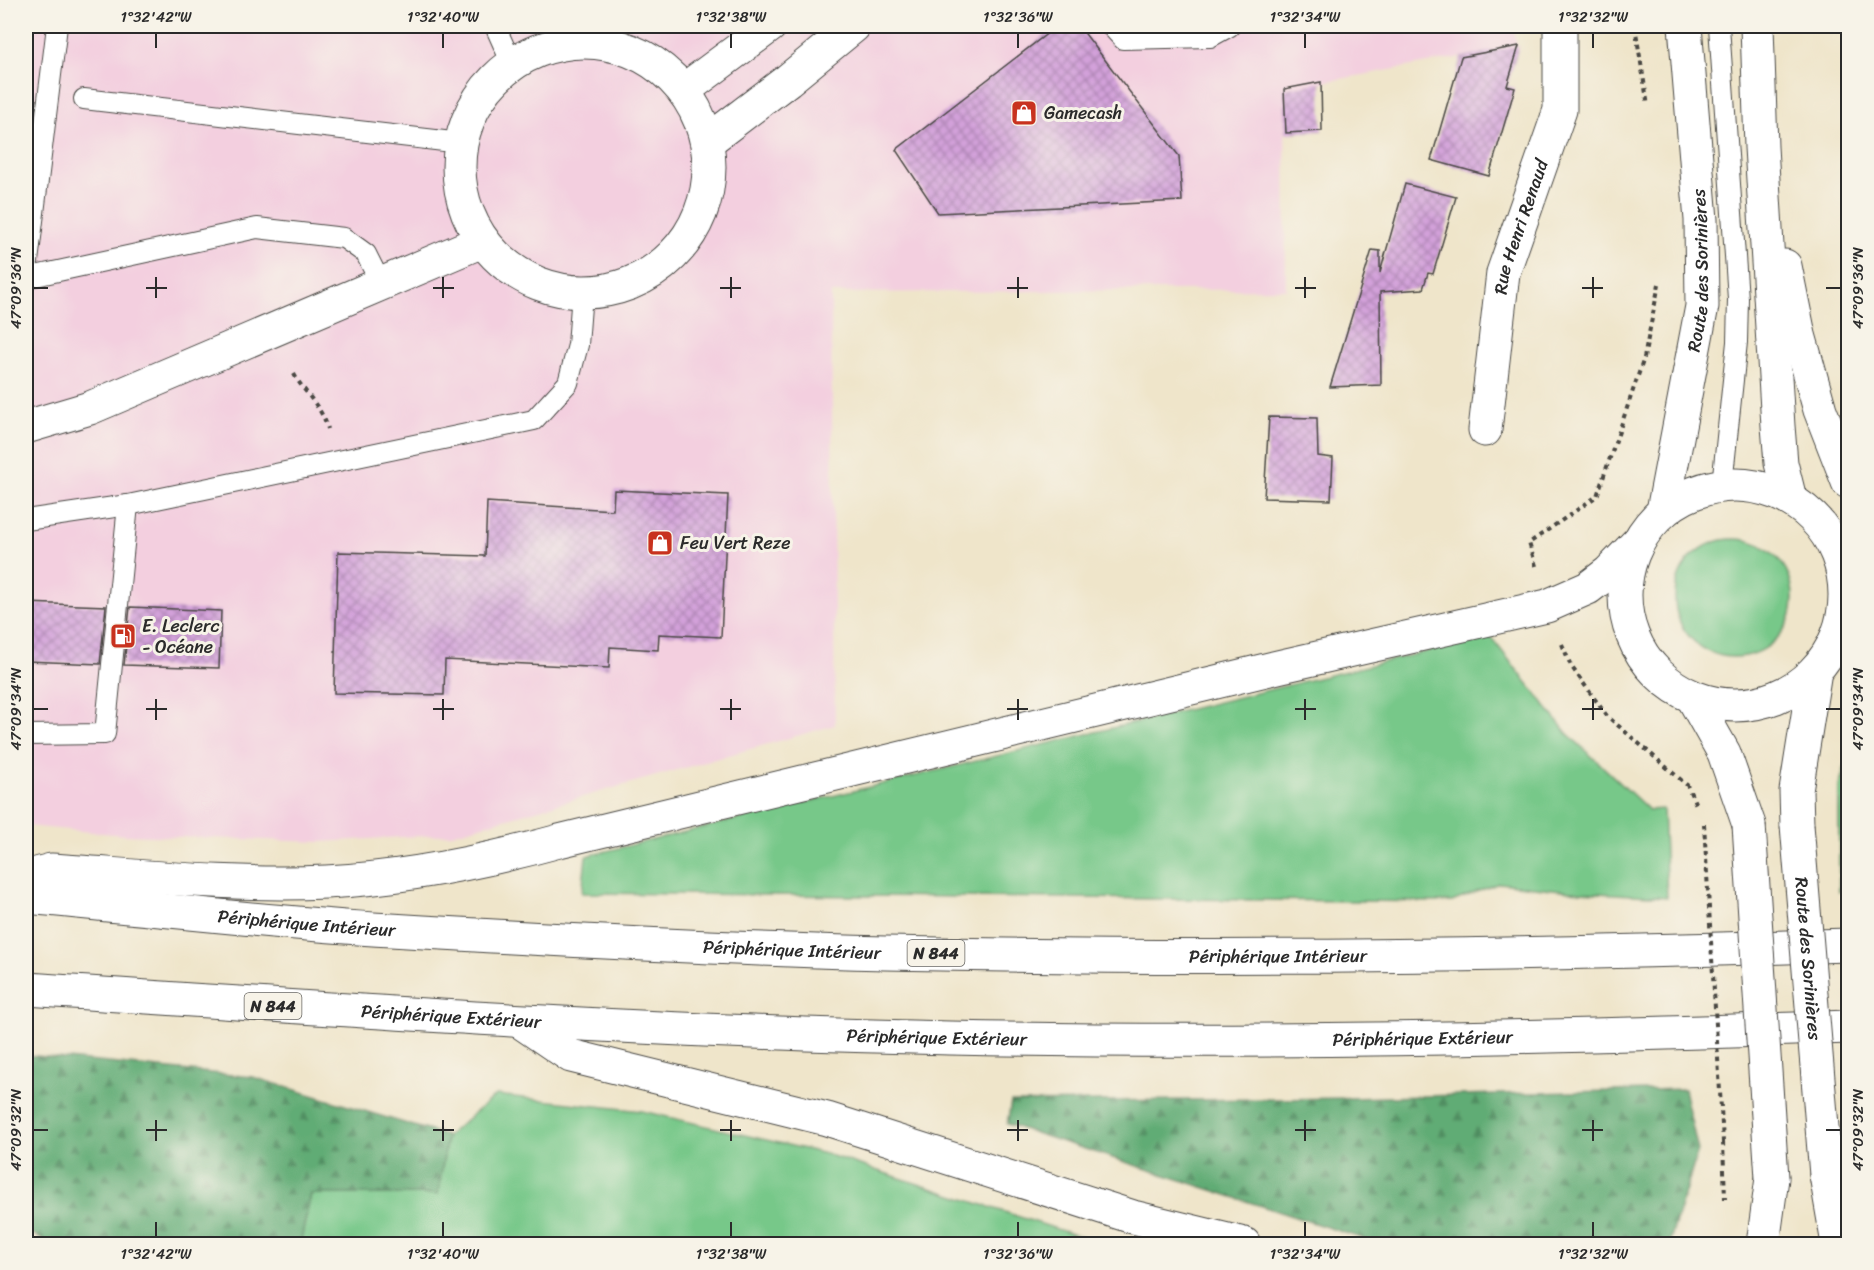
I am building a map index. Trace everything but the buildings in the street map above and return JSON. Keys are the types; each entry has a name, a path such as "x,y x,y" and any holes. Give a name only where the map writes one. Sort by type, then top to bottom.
{"main road":[{"path":"684,90 770,26"},
{"path":"708,141 854,26"},
{"name":"Rue Henri Renaud","path":"1485,430 1503,273 1560,110 1560,26"},
{"name":"Route des Sorinières","path":"1663,511 1702,306 1701,220 1685,26"},
{"path":"1757,26 1761,147 1778,426 1781,463 1790,499"},
{"path":"605,34 662,68 684,90 699,114 708,141 710,181 699,220 677,253 650,275 617,289 582,293 543,286 509,268 482,241 466,210 459,177 461,143 471,113 488,86 512,64 540,50 605,34"},
{"path":"1761,147 1799,335 1820,410 1848,482"},
{"path":"26,427 90,408 482,241"},
{"path":"26,877 51,870 245,882 325,882 404,875 502,856 1282,666 1547,606 1588,588 1609,572 1663,511 1696,492 1722,485 1759,487 1790,499 1811,515 1828,537 1840,560 1845,586 1846,614 1834,644 1815,671 1789,692 1758,703 1725,706 1693,698 1670,685 1651,667 1636,646 1627,621 1624,594 1627,568 1637,543"},
{"name":"Route des Sorinières","path":"1815,671 1796,791 1797,825 1826,1175 1838,1245"},
{"path":"1693,698 1724,753 1749,825 1772,1178 1763,1245"},
{"name":"Périphérique Intérieur","path":"26,897 385,930 882,953 1098,956 1485,955 1848,945"},
{"name":"Périphérique Extérieur","path":"26,989 521,1022 948,1038 1374,1039 1636,1035 1848,1027"},
{"path":"521,1022 571,1056 827,1119 1133,1216 1244,1245"},
{"path":"1133,1216 1197,1245"}],"lane":[{"path":"57,26 26,278 258,228 344,238 366,255 381,284"},
{"path":"495,26 512,64"},
{"path":"1111,26 1123,39 1210,37 1230,26"},
{"path":"1719,26 1738,299 1737,342 1722,485"},
{"path":"84,99 461,143"},
{"path":"26,520 128,505 534,420 568,383 578,345 582,293"},
{"path":"26,735 105,734 128,505"}],"path":[{"path":"1635,26 1648,107"},
{"path":"1660,273 1644,358 1597,496 1529,543 1549,616 1571,666 1607,716 1687,785 1704,824 1723,1142 1724,1206"},
{"path":"294,374 321,409 335,461"}],"shaded area":[{"path":"26,26 1513,26 1517,47 1285,89 1286,289 831,293 835,725 452,834 321,842 124,835 26,826"}],"green space":[{"path":"1734,539 1767,549 1783,565 1793,598 1783,631 1767,647 1734,657 1701,647 1685,631 1675,598 1685,565 1701,549"},
{"path":"1490,636 1567,733 1649,810 1663,809 1667,897 1580,892 1499,883 1452,902 582,893 586,856"},
{"path":"1848,758 1848,890 1839,891 1839,786"},
{"path":"26,1055 253,1077 447,1136 438,1194 311,1194 300,1244 48,1244 26,1229"},
{"path":"1684,1089 1698,1151 1669,1244 1379,1244 1007,1124 1011,1102 1350,1098"},
{"path":"496,1095 642,1111 826,1154 1103,1244 300,1244 311,1194 438,1194 447,1136"}],"place":[{"name":"Gamecash","path":"1024,113"},
{"name":"Feu Vert Reze","path":"660,543"},
{"name":"E. Leclerc - Océane","path":"123,636"}]}
